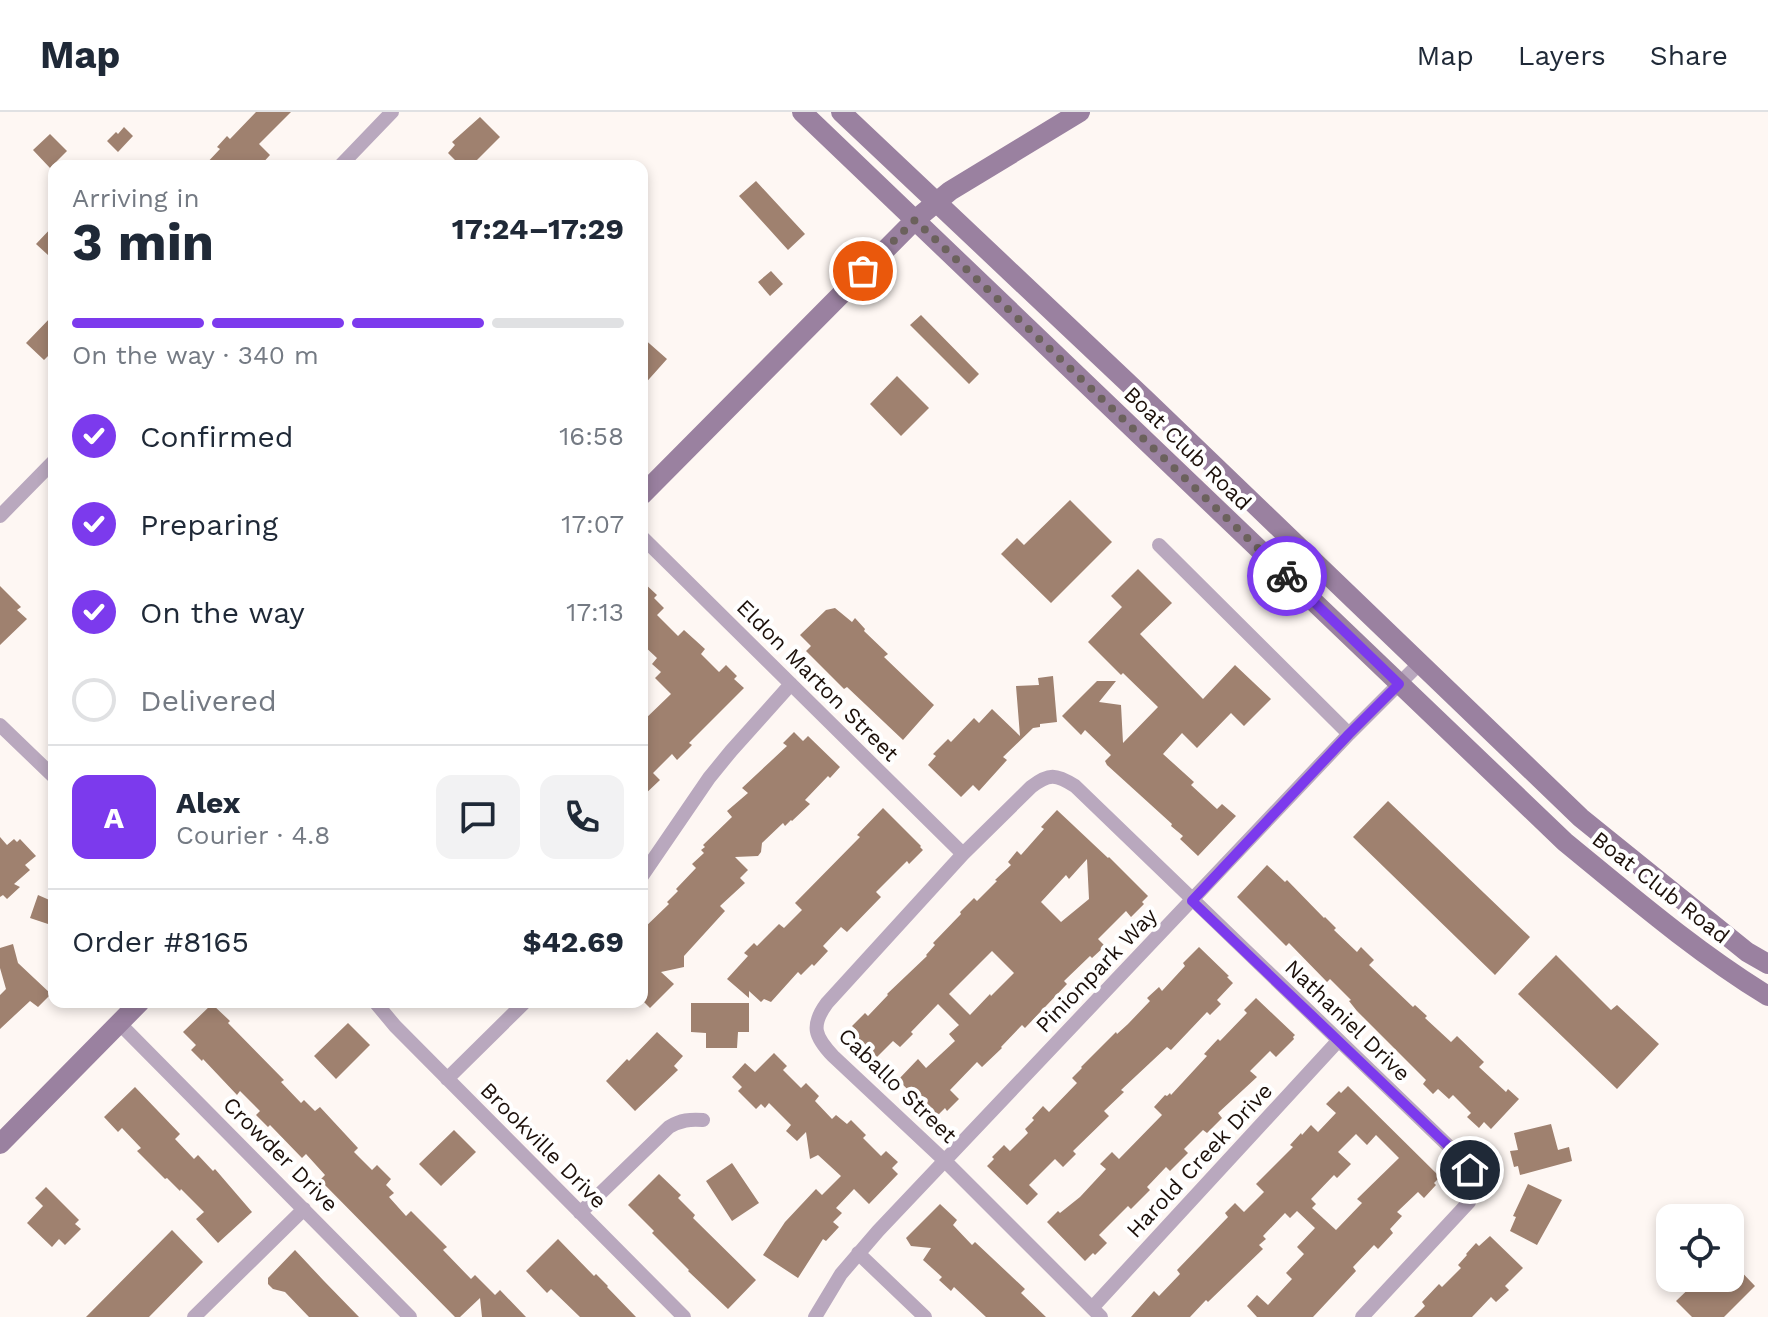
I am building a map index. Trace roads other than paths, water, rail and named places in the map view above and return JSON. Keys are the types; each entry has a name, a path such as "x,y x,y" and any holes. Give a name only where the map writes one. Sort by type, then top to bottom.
{"main road":[{"name":"Boat Club Road","path":"802,112 1565,842 1650,912 1768,996"},
{"name":"Boat Club Road","path":"841,112 1581,818 1747,952 1768,964"},
{"path":"648,489 915,220 935,203 1080,112"},
{"path":"0,1144 134,1008"}],"street":[{"path":"346,160 392,112"},
{"path":"0,516 48,467"},
{"name":"Eldon Marton Street","path":"648,543 963,854"},
{"path":"1159,545 1349,734"},
{"name":"Pinionpark Way","path":"815,1317 858,1253 1349,734 1420,663"},
{"path":"648,867 709,778 791,684"},
{"path":"0,725 48,771"},
{"name":"Caballo Street","path":"1053,776 1043,777 1031,787 963,854 827,1003 819,1014 816,1028 822,1045 945,1161 1097,1313"},
{"name":"Nathaniel Drive","path":"1053,776 1075,786 1470,1170 1475,1182 1469,1202 1362,1317"},
{"name":"Brookville Drive","path":"380,1008 684,1317"},
{"path":"447,1079 519,1008"},
{"name":"Crowder Drive","path":"119,1023 410,1317"},
{"name":"Harold Creek Drive","path":"1097,1313 1338,1041"},
{"path":"580,1213 669,1127 679,1121 703,1120"},
{"path":"194,1317 304,1209"},
{"path":"858,1253 925,1317"}]}
